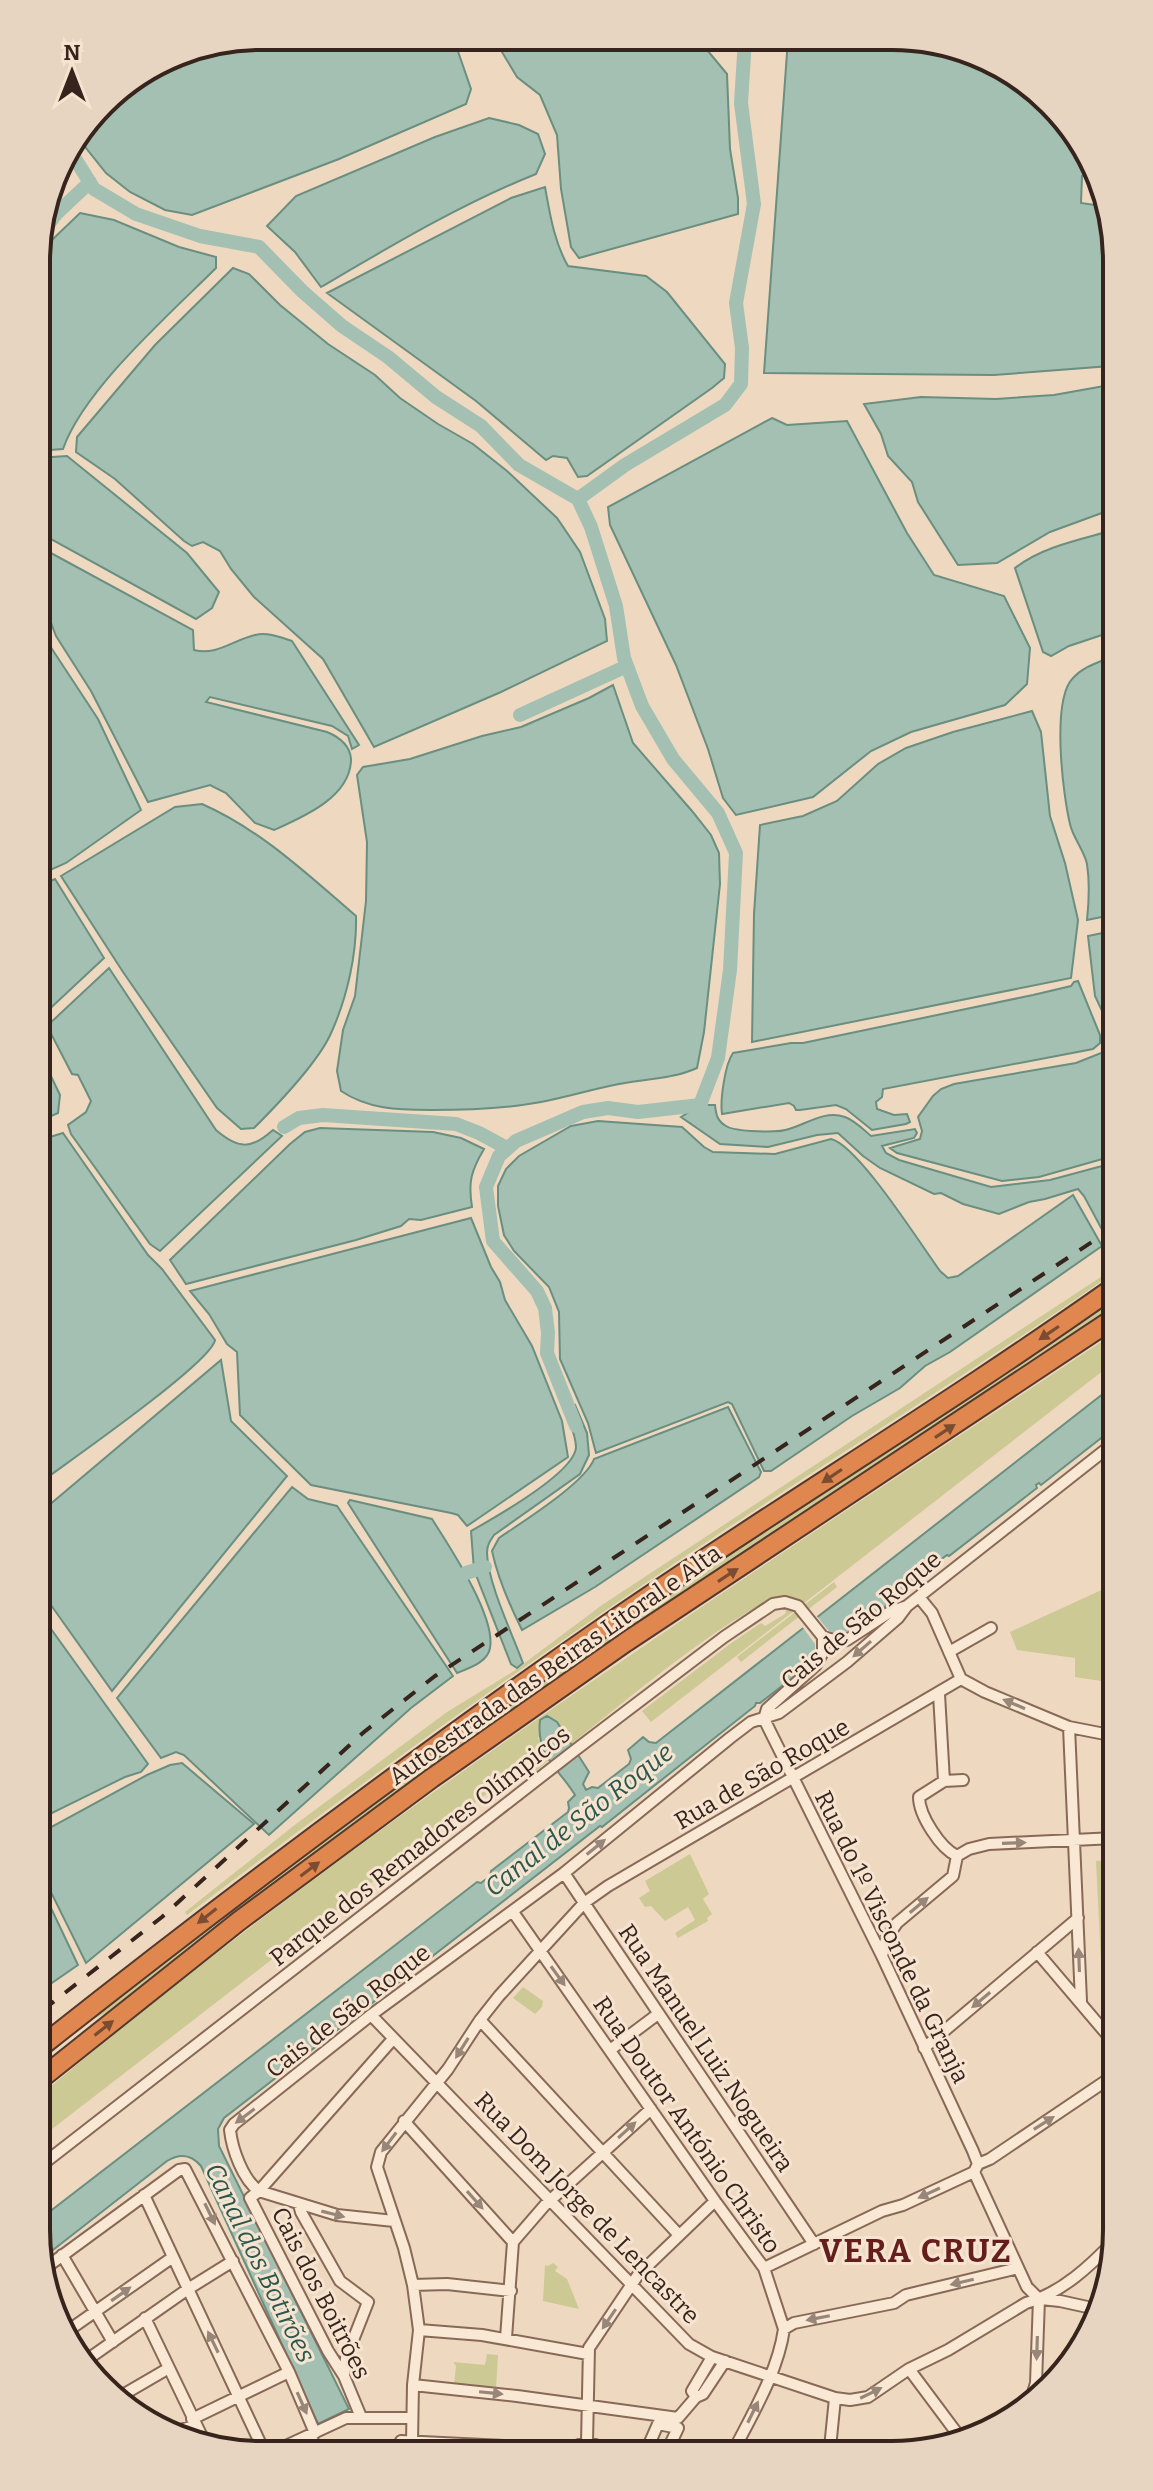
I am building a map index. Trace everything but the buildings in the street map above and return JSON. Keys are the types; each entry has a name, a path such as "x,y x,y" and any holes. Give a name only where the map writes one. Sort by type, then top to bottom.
{"highway":[{"name":"Autoestrada das Beiras Litoral e Alta","path":"50,2039 222,1904 414,1761 611,1623 1103,1295"},
{"name":"Autoestrada das Beiras Litoral e Alta","path":"50,2071 239,1921 432,1778 626,1642 1103,1326"}],"street":[{"name":"Cais de São Roque","path":"259,2191 252,2186 234,2149 230,2136 232,2127 371,2015 564,1873 751,1722 779,1713 847,1662 898,1618 907,1606 1103,1452"},
{"path":"919,1597 932,1613 961,1679 1069,1727 1103,1734"},
{"name":"Parque dos Remadores Olímpicos","path":"50,2159 724,1637 773,1604 792,1602 823,1637"},
{"path":"764,1719 767,1709 816,1665 823,1652 823,1637 847,1640 890,1612 907,1606"},
{"path":"949,1652 991,1628"},
{"name":"Rua de São Roque","path":"412,2441 413,2385 419,2330 413,2285 377,2167 381,2152 438,2082 480,2020 539,1950 584,1903 961,1679"},
{"path":"939,1694 944,1781"},
{"name":"Rua do 1º Visconde da Granja","path":"764,1719 882,1956 1027,2287 1039,2299"},
{"path":"1069,1727 1081,2001"},
{"path":"957,1856 941,1845 919,1805 919,1797 944,1781 963,1780"},
{"path":"882,1956 886,1939 897,1923 953,1876 957,1856 969,1849 989,1844 1103,1839"},
{"name":"Rua Manuel Luiz Nogueira","path":"564,1873 814,2244"},
{"name":"Rua Doutor António Christo","path":"513,1912 764,2268 784,2329"},
{"path":"924,2048 1078,1918"},
{"path":"1037,1952 1103,2029"},
{"path":"610,2050 658,2014"},
{"name":"Rua Dom Jorge de Lencastre","path":"371,2015 689,2344 712,2357 835,2398"},
{"path":"480,2020 679,2235"},
{"path":"393,2039 259,2191 337,2215 394,2221"},
{"path":"764,2268 976,2168 1103,2083"},
{"path":"506,2338 513,2242 551,2200 651,2109"},
{"path":"404,2121 513,2242"},
{"path":"53,2262 179,2170 185,2169 289,2372 314,2441"},
{"name":"Cais dos Boitrões","path":"259,2191 250,2198 328,2351 344,2376 361,2417"},
{"path":"144,2195 259,2441"},
{"path":"587,2441 589,2348 631,2284 715,2201"},
{"path":"299,2204 345,2287 368,2302 346,2358 344,2376"},
{"path":"831,2441 835,2398 850,2400 868,2397 909,2369 948,2350 1026,2303 1039,2299 1092,2264 1102,2254"},
{"path":"62,2255 113,2342"},
{"path":"74,2327 173,2257"},
{"path":"92,2356 233,2261"},
{"path":"738,2441 770,2376 784,2329 794,2323 894,2303 906,2295 1018,2268"},
{"path":"413,2285 447,2284 511,2291"},
{"path":"1039,2299 1088,2307"},
{"path":"1036,2384 1039,2299"},
{"path":"145,2318 199,2432"},
{"path":"419,2330 506,2338 588,2354"},
{"path":"696,2397 692,2391 712,2357"},
{"path":"413,2385 681,2417 696,2397 703,2394 725,2361"},
{"path":"127,2392 169,2368"},
{"path":"909,2369 955,2431"},
{"path":"185,2427 239,2395 289,2372"},
{"path":"297,2441 346,2418 411,2418"},
{"path":"651,2441 658,2424 678,2428 672,2441"}],"shaded area":[{"path":"1103,1276 1103,1280 1018,1338 729,1527 522,1668 187,1915 185,1912 296,1824 447,1712 514,1671 602,1605"},
{"path":"1103,1307 1103,1315 1077,1333 517,1706 384,1801 106,2013 91,2020 101,2008 424,1764 585,1650"},
{"path":"1103,1341 1103,1371 651,1722 642,1711 730,1644 761,1623 765,1626 785,1614 789,1601 787,1596 768,1601 711,1635 570,1745 556,1722 538,1738 549,1760 536,1771 528,1762 50,2131 50,2087 170,1989 300,1889 433,1793 703,1606"},
{"path":"834,1582 837,1587 741,1662 737,1657"},
{"path":"1103,1589 1103,1681 1075,1677 1075,1658 1017,1650 1010,1632"},
{"path":"690,1854 709,1894 703,1899 712,1914 708,1921 678,1938 675,1933 695,1920 688,1907 665,1921 651,1906 645,1907 639,1898 650,1891 645,1881"},
{"path":"1096,1861 1103,1861 1101,1962"},
{"path":"523,1987 543,2001 535,2014 513,1998"},
{"path":"553,2263 558,2267 555,2271 567,2279 579,2309 543,2301 545,2265"},
{"path":"487,2354 498,2355 496,2390 454,2385 456,2366 453,2362 485,2365"}],"water":[{"path":"261,50 458,50 471,89 466,104 339,159 192,215 165,210 130,192 106,173 85,145 112,112 155,78 193,61 220,54"},
{"path":"501,50 707,50 727,74 730,149 738,214 579,258 571,247 561,189 557,135 540,95 517,77"},
{"path":"787,50 892,50 933,54 960,61 998,78 1021,94 1059,132 1085,175 1082,176 1081,203 1096,206 1103,261 1103,367 994,375 764,373"},
{"path":"489,118 519,125 538,134 545,154 536,174 453,212 321,287 295,252 267,226 296,196 435,137"},
{"path":"545,187 556,238 568,266 646,276 667,292 725,364 724,378 712,388 587,476 578,477 567,458 553,456 546,460 476,401 327,293 511,198"},
{"path":"80,213 114,220 179,247 216,257 216,268 109,377 89,402 63,449 50,450 50,247 53,239"},
{"path":"233,268 249,274 280,305 328,344 375,375 400,398 473,444 557,518 580,552 605,619 607,641 501,692 374,747 323,659 254,597 220,551 203,542 192,546 184,541 115,479 76,452 77,437 155,345"},
{"path":"1103,386 1103,513 1050,532 997,563 958,565 918,502 912,482 888,456 881,434 864,404 921,397 996,399 1054,395"},
{"path":"772,418 787,425 847,421 907,533 934,575 1004,596 1030,648 1027,684 1005,705 911,732 871,751 813,797 736,815 723,798 676,665 610,525 608,507"},
{"path":"67,456 187,553 219,592 212,608 196,619 50,539 50,457"},
{"path":"1103,533 1103,635 1069,646 1051,656 1043,652 1015,568 1048,549"},
{"path":"50,553 193,630 194,650 210,651 260,634 292,641 359,745 352,749 348,736 332,726 210,697 206,702 336,736 350,754 349,772 343,784 323,804 274,830 255,823 226,793 210,785 148,802 91,691 56,636 50,620"},
{"path":"50,646 98,719 141,810 66,863 50,870"},
{"path":"1103,661 1103,917 1087,920 1087,864 1071,829 1064,792 1061,748 1062,706 1066,689 1073,678"},
{"path":"613,685 633,743 711,835 719,853 720,884 704,1032 697,1068 669,1077 619,1084 541,1102 486,1109 394,1109 362,1102 341,1091 337,1071 343,1030 355,996 366,901 367,842 357,775 363,767 410,759 521,727"},
{"path":"1032,711 1041,732 1050,816 1078,920 1071,978 752,1042 754,914 760,825 803,816 837,801 878,764 906,748"},
{"path":"202,804 264,840 356,916 350,975 332,1031 308,1068 254,1128 241,1129 217,1108 61,876 175,807"},
{"path":"55,879 104,958 50,1009 50,881"},
{"path":"1103,933 1103,1013 1095,996 1088,936"},
{"path":"109,968 216,1130 231,1141 244,1145 258,1141 273,1130 282,1136 160,1251 150,1244 71,1134 68,1125 86,1112 91,1101 78,1075 72,1074 50,1032 50,1023"},
{"path":"1078,981 1100,1035 1100,1043 1093,1049 883,1089 882,1097 876,1102 877,1109 894,1115 907,1114 910,1122 906,1124 872,1130 846,1109 836,1105 796,1110 789,1103 722,1114 724,1082 733,1053 803,1043 1033,995 1071,986"},
{"path":"1103,1052 1103,1159 1039,1177 1002,1181 897,1153 890,1148 920,1139 922,1131 918,1117 941,1089 954,1084 1076,1063"},
{"path":"50,1074 60,1095 58,1113 50,1117"},
{"path":"700,1105 715,1105 723,1124 747,1131 784,1130 830,1115 848,1118 871,1136 915,1129 917,1133 914,1138 882,1146 886,1153 899,1160 991,1187 1050,1180 1103,1166 1103,1231 1078,1189 999,1214 963,1204 941,1193 934,1194 880,1168 838,1133 768,1147 720,1144 681,1117"},
{"path":"598,1121 682,1127 713,1152 775,1154 831,1139 857,1158 948,1278 958,1276 1073,1195 1102,1246 950,1352 925,1366 900,1388 852,1416 771,1471 764,1471 732,1404 728,1402 596,1453 588,1423 560,1359 559,1312 549,1287 514,1251 504,1235 498,1206 498,1186 506,1169 519,1156 571,1126"},
{"path":"320,1128 433,1132 461,1138 484,1149 472,1177 472,1207 421,1220 409,1219 401,1226 356,1240 186,1284 170,1260 290,1144 305,1132"},
{"path":"63,1133 148,1255 215,1340 190,1369 165,1390 50,1475 50,1137"},
{"path":"471,1218 505,1300 532,1346 562,1421 568,1457 467,1526 458,1515 451,1513 311,1485 240,1415 237,1352 227,1344 209,1314 190,1291"},
{"path":"221,1360 231,1421 287,1476 112,1691 50,1604 50,1504"},
{"name":"Canal de São Roque","path":"1103,1394 1103,1437 1041,1485 1036,1485 1037,1488 935,1564 936,1567 760,1703 756,1703 602,1827 224,2118 218,2129 219,2146 349,2409 318,2424 201,2166 193,2159 181,2156 167,2161 52,2251 50,2211 477,1882 481,1883 490,1876 491,1871 568,1812 568,1802 575,1795 545,1753 541,1743 540,1720 547,1716 557,1722 589,1772 583,1784 586,1790 598,1788 629,1764 628,1750 643,1737 656,1743"},
{"path":"575,1405 587,1433 589,1455 580,1474 494,1535 488,1548 488,1565 496,1594 523,1663 517,1668 511,1664 474,1570 471,1531 532,1494 572,1458 576,1443 566,1411"},
{"path":"728,1407 761,1472 759,1477 595,1587 522,1630 494,1561 492,1551 499,1538 566,1490 594,1459"},
{"path":"292,1487 308,1499 337,1506 453,1676 411,1708 269,1835 184,1755 176,1752 161,1758 117,1698"},
{"path":"350,1500 432,1519 470,1582 486,1618 490,1648 482,1661 457,1673 348,1503"},
{"path":"50,1628 148,1764 141,1772 50,1814"},
{"path":"182,1763 254,1824 86,1963 50,1890 50,1828 170,1765"},
{"path":"50,1906 78,1965 50,1984"}],"pier":[{"path":"886,1607 888,1609 782,1691 781,1688 815,1655 815,1644 801,1625 815,1614 829,1631 845,1633"}],"waterway":[{"path":"578,499 625,465 725,405 741,384 742,348 736,303 754,204 741,103 744,50"},
{"path":"76,160 94,189 136,214 200,236 259,247 342,326 388,357 436,397 481,426 519,465 578,499 591,527 616,606 624,658 642,706 673,759 718,813 736,853 730,970 718,1058 700,1105 708,1121"},
{"path":"55,215 90,182"},
{"path":"520,715 627,666"},
{"path":"576,1426 547,1353 545,1308 537,1291 493,1241 486,1187 499,1156 516,1141 583,1112 608,1108 638,1112 700,1105"},
{"path":"284,1127 299,1118 323,1115 456,1124 507,1148"},
{"path":"466,1573 485,1567"}],"railway":[{"path":"50,2005 162,1917 364,1732 435,1676 1103,1235"}],"district":[{"name":"VERA CRUZ","path":"916,2251"}],"water label":[{"name":"Canal dos Botirões","path":"260,2263"}]}
